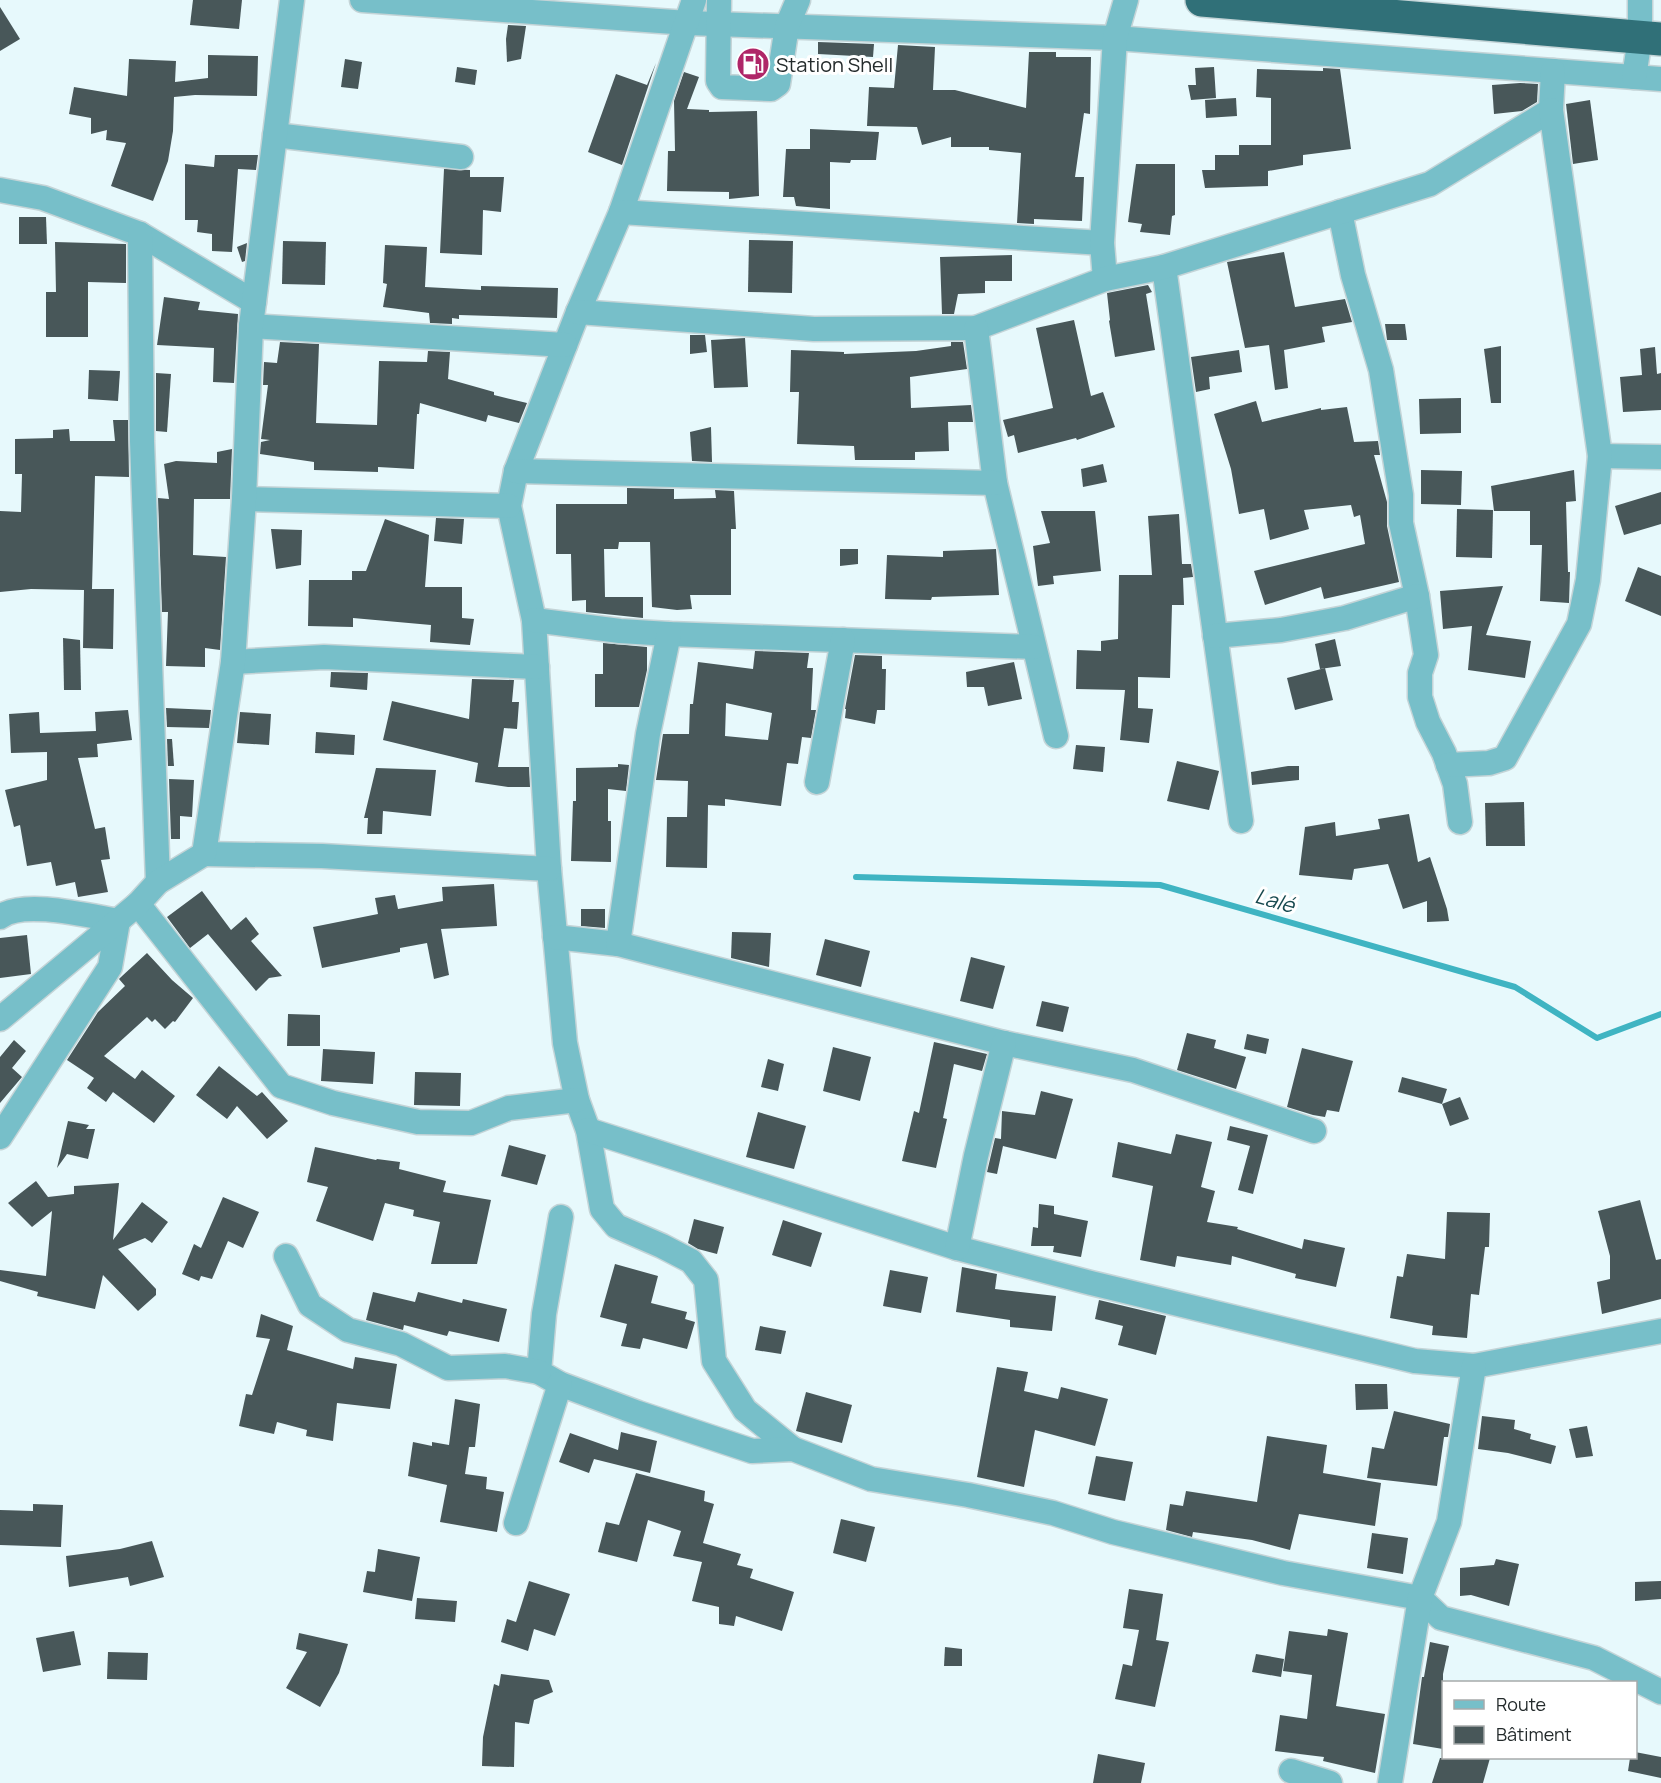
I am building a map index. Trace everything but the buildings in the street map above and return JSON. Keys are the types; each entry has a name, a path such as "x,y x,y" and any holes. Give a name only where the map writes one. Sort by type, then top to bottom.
{"highway":[{"path":"1202,0 1432,10 1650,38"}],"street":[{"path":"204,854 233,662 244,499 251,326 292,0"},
{"path":"362,0 720,12 787,26 1115,38 1661,79"},
{"path":"720,12 717,81 722,87 771,89 778,84 787,26 798,0"},
{"path":"1105,279 1102,243 1115,38 1125,0"},
{"path":"1634,77 1650,38 1640,0"},
{"path":"691,11 621,212 578,312 516,471 508,506 534,620 549,869 565,1043 577,1100 588,1130 602,1209 616,1226 691,1261 706,1280 714,1361 745,1410 793,1449 871,1479 968,1495 1053,1513 1113,1533 1283,1573 1420,1598 1441,1618 1594,1658 1661,1692"},
{"path":"1448,765 1489,763 1505,758 1579,624 1588,580 1600,456 1551,110 1553,71"},
{"path":"578,312 814,329 976,328 1105,279 1164,267 1430,184 1551,110"},
{"path":"275,135 461,157"},
{"path":"0,190 44,198 140,234 254,302"},
{"path":"621,212 1102,243"},
{"path":"1340,212 1353,275 1381,370 1401,495 1401,523 1417,596 1426,655 1420,674 1420,697 1428,722 1455,784 1460,822"},
{"path":"140,234 142,441 158,882"},
{"path":"1164,267 1240,820"},
{"path":"251,326 565,345"},
{"path":"976,328 995,483 1056,736"},
{"path":"1600,456 1661,457"},
{"path":"516,471 995,483"},
{"path":"244,499 508,506"},
{"path":"1215,636 1281,630 1345,618 1417,596"},
{"path":"534,620 669,634 1034,647"},
{"path":"618,944 648,734 669,634"},
{"path":"817,782 843,640"},
{"path":"233,662 324,657 537,667"},
{"path":"0,1019 118,921 158,882 204,854 322,856 549,869"},
{"path":"138,903 281,1086 333,1103 418,1122 471,1124 509,1108 577,1100"},
{"path":"0,917 5,913 40,908 118,921"},
{"path":"0,1137 110,967 118,921"},
{"path":"555,937 618,944 1004,1043 1133,1070 1314,1131"},
{"path":"957,1248 976,1156 1004,1043"},
{"path":"588,1130 957,1248 1091,1283 1415,1361 1474,1366 1661,1331"},
{"path":"539,1372 544,1314 561,1217"},
{"path":"286,1256 310,1305 348,1330 401,1344 448,1368 505,1366 539,1372 560,1384 638,1413 752,1451 793,1449"},
{"path":"1390,1783 1420,1598 1449,1522 1474,1366"},
{"path":"516,1523 560,1384"},
{"path":"1291,1771 1330,1783"}],"waterway":[{"name":"Lalé","path":"856,877 1160,885 1515,987 1597,1038 1661,1014"}],"place":[{"name":"Station Shell","path":"753,64"}]}
